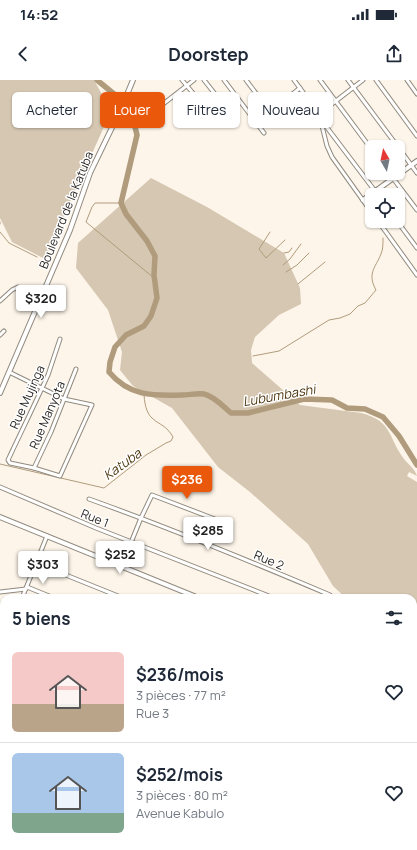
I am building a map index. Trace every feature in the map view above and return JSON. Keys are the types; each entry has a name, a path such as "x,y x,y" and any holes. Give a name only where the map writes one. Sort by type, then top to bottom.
{"street":[{"name":"Boulevard de la Katuba","path":"0,391 70,230 90,173 121,109 133,80"},
{"path":"182,80 191,92"},
{"path":"165,102 194,80"},
{"path":"204,80 213,92"},
{"path":"224,80 248,112"},
{"path":"246,80 255,92"},
{"path":"294,80 303,92"},
{"path":"320,80 365,140"},
{"path":"348,80 393,140"},
{"path":"333,103 364,80"},
{"path":"376,80 417,136"},
{"path":"407,80 417,94"},
{"path":"295,92 300,88"},
{"path":"260,128 264,133"},
{"path":"322,128 327,146 332,157 365,203"},
{"path":"327,128 373,188"},
{"path":"405,157 417,173"},
{"path":"405,169 417,161"},
{"path":"379,188 390,180"},
{"path":"394,180 417,210"},
{"path":"383,228 417,275"},
{"path":"402,228 417,248"},
{"path":"0,301 12,290 18,287 40,300"},
{"path":"0,335 4,332"},
{"name":"Rue Mujinga","path":"34,468 10,463 8,461 48,375 60,339"},
{"name":"Rue Manyota","path":"34,468 51,432 76,368"},
{"path":"9,372 64,399 92,405 60,476 34,468"},
{"name":"Rue 1","path":"0,487 66,516 264,594"},
{"path":"121,567 152,495 220,521"},
{"name":"Rue 2","path":"88,499 210,545 330,594"},
{"path":"0,517 187,594"},
{"path":"24,594 47,536"},
{"path":"36,563 113,594"},
{"path":"0,592 26,588 43,594"}],"shaded area":[{"path":"0,80 94,80 101,92 100,128 103,128 45,259 12,242 0,218"},
{"path":"151,178 207,207 284,253 300,288 301,304 279,315 255,337 251,350 252,363 300,405 361,413 371,416 379,421 388,431 404,459 412,467 417,476 409,472 407,476 417,482 417,594 342,594 333,586 308,544 250,492 218,467 172,408 133,386 120,370 122,352 108,310 76,268 78,243"}],"waterway":[{"name":"Lubumbashi","path":"97,80 130,107 137,135 121,203 126,214 147,241 155,256 154,275 157,298 151,316 144,326 126,335 115,347 110,362 109,372 125,386 142,393 161,395 208,395 219,402 231,413 248,413 304,399 332,400 347,408 365,409 383,417 399,436 417,465"},
{"path":"121,203 95,203 86,222 154,278"},
{"path":"0,232 9,243 37,257"},
{"path":"270,232 259,249 266,258 285,240"},
{"path":"253,356 279,351 329,320 350,314 358,306 365,303 376,290 373,284 372,274 382,251 383,238"},
{"path":"283,265 290,259 301,244"},
{"path":"284,253 289,252 292,248"},
{"path":"286,272 297,265 309,253"},
{"path":"298,284 325,262"},
{"name":"Katuba","path":"0,464 104,488 146,455 171,441 173,437 166,428 155,421 148,413 144,400 144,393"}]}
